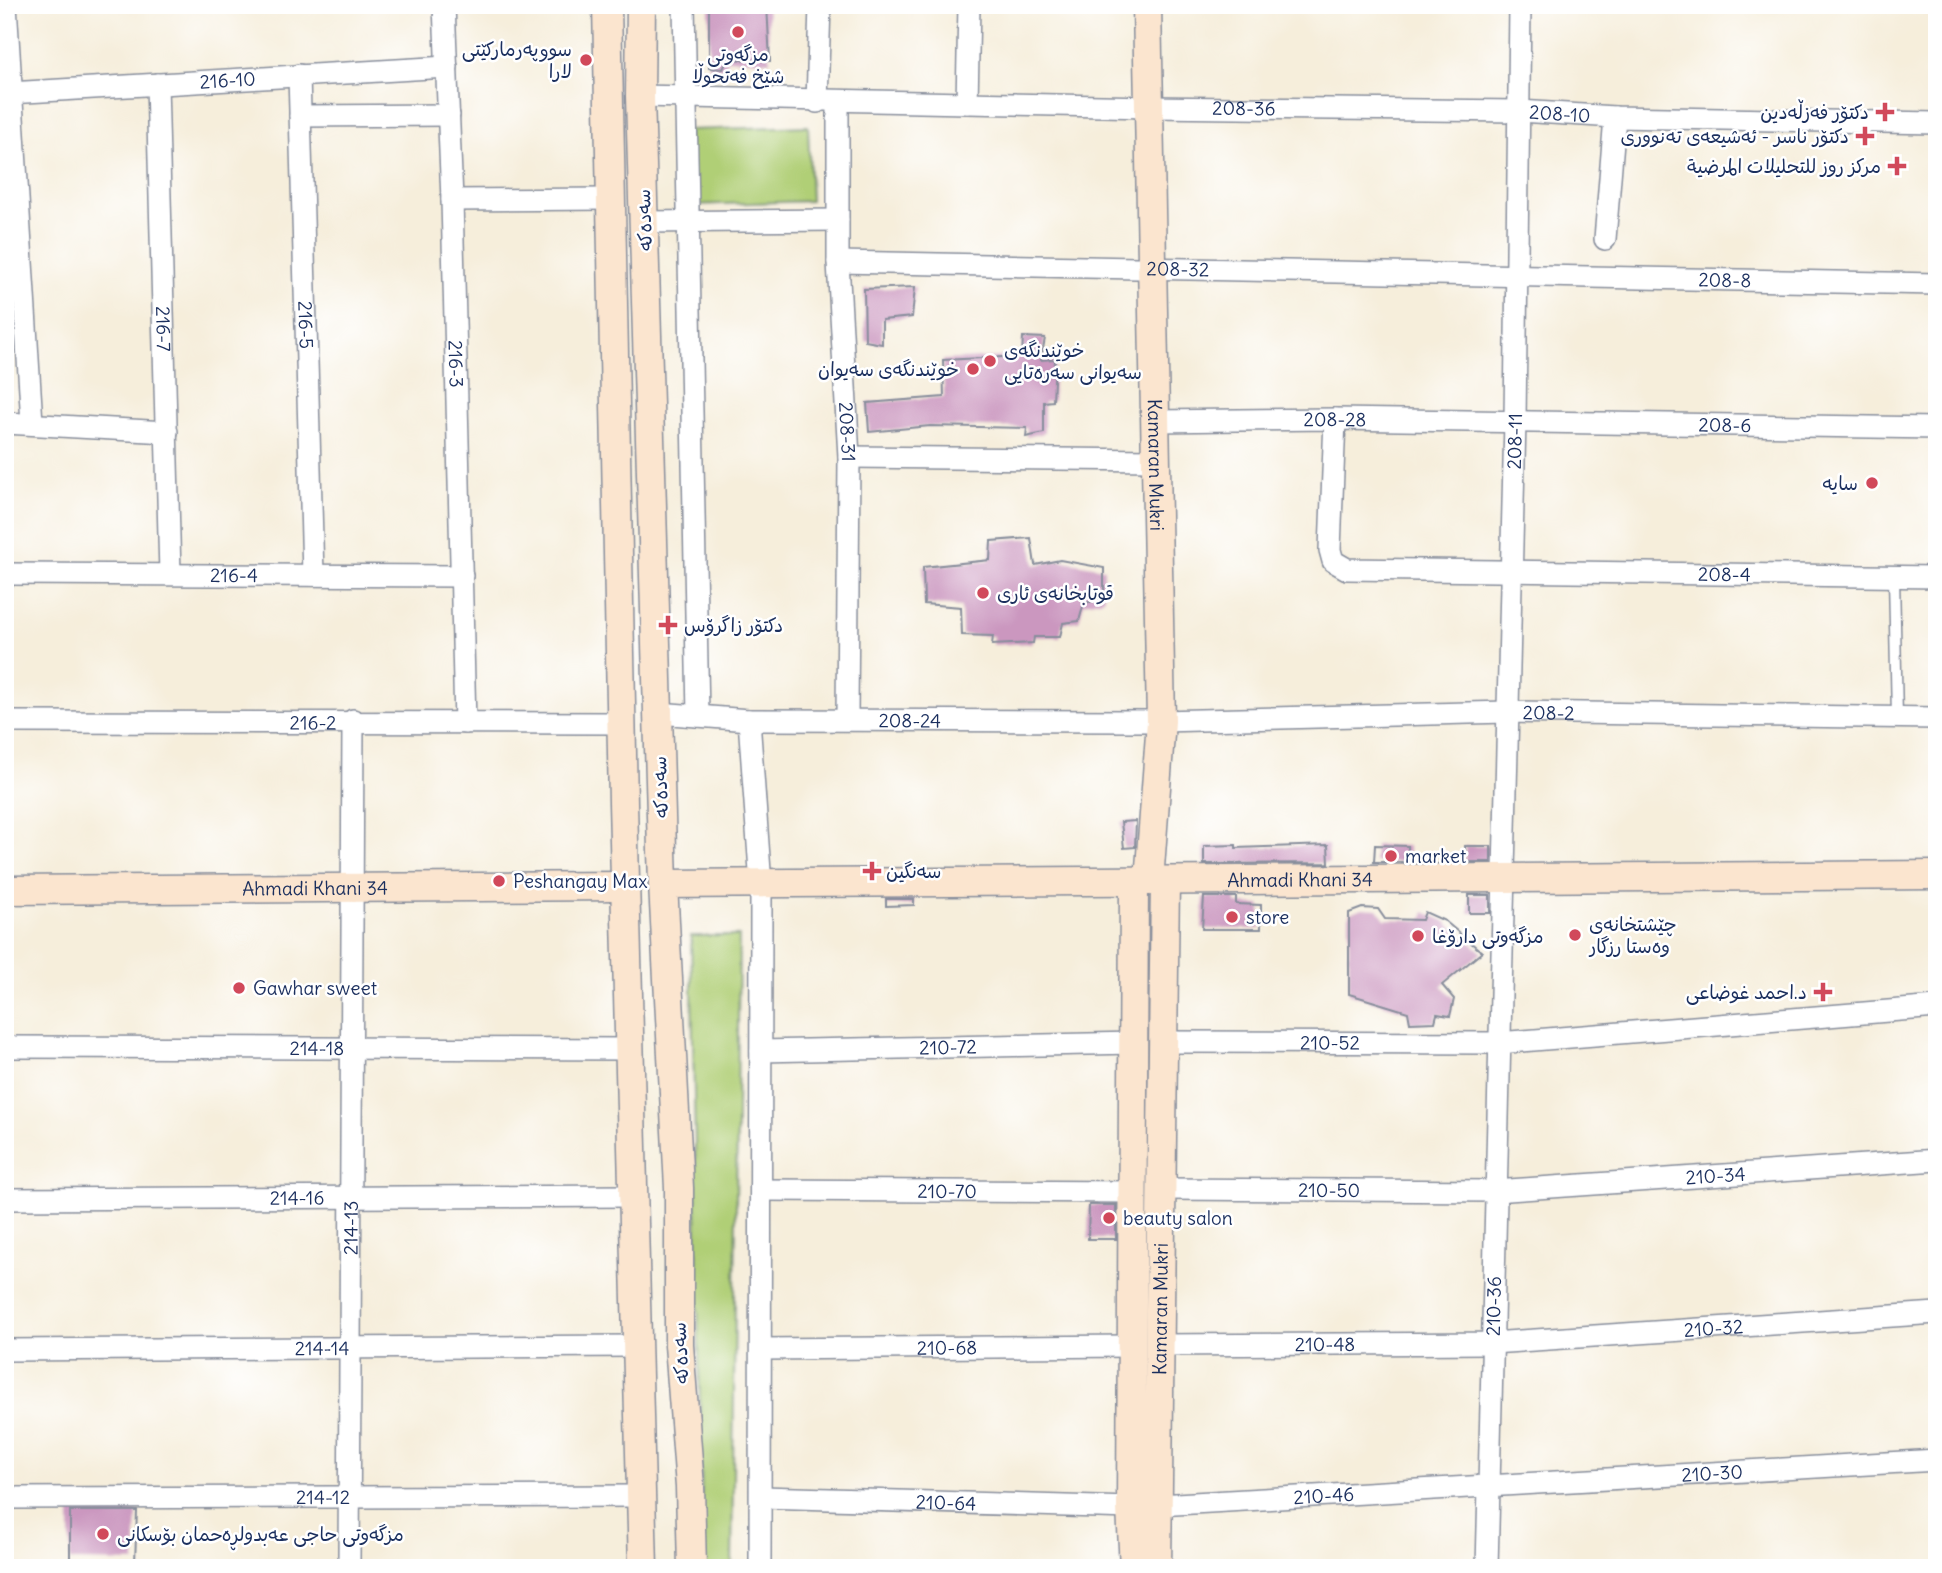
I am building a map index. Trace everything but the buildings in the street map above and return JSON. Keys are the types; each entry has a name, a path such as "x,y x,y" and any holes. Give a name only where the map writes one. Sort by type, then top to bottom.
{"street":[{"path":"6,5 13,257 32,424"},
{"name":"216-3","path":"444,5 452,200 465,723"},
{"name":"سەدەکە","path":"607,5 621,723 643,1568"},
{"name":"سەدەکە","path":"641,5 640,96 663,884 680,1188 677,1242 678,1328 690,1487 692,1568"},
{"path":"684,5 698,716"},
{"name":"208-31","path":"820,5 838,220 849,457 847,719"},
{"path":"967,103 969,5"},
{"name":"Kamaran Mukri","path":"1134,1568 1130,1508 1134,1043 1161,720 1147,5"},
{"name":"208-11","path":"1502,878 1515,422 1520,5"},
{"name":"216-10","path":"9,93 447,67"},
{"name":"216-5","path":"299,75 313,575"},
{"name":"216-7","path":"157,84 170,574"},
{"name":"208-36","path":"640,96 828,102 1519,111"},
{"name":"208-10","path":"1519,111 1615,117 1937,123"},
{"path":"300,116 449,115"},
{"path":"1605,239 1615,117"},
{"path":"452,200 612,199"},
{"path":"644,222 838,220"},
{"name":"208-32","path":"838,262 1515,277"},
{"name":"208-8","path":"1515,277 1937,284"},
{"path":"615,363 632,363 648,358"},
{"path":"616,413 633,408 650,412"},
{"name":"208-28","path":"1156,421 1335,419 1515,422"},
{"name":"208-4","path":"1335,419 1330,540 1333,561 1347,569 1937,577"},
{"name":"208-6","path":"1515,422 1937,428"},
{"path":"5,423 167,432"},
{"path":"849,457 1155,460"},
{"name":"216-4","path":"5,574 462,576"},
{"name":"208-2","path":"1161,720 1507,712 1937,718"},
{"name":"208-24","path":"658,713 749,720 1161,720"},
{"name":"216-2","path":"5,722 353,720 621,723"},
{"name":"214-13","path":"349,1568 353,720"},
{"path":"749,720 761,885 760,1568"},
{"name":"Ahmadi Khani 34","path":"663,884 1937,875"},
{"name":"210-36","path":"1487,1568 1502,878"},
{"name":"Kamaran Mukri","path":"1149,882 1164,1042 1157,1568"},
{"name":"Ahmadi Khani 34","path":"5,890 625,886"},
{"path":"1497,1043 1937,1007"},
{"name":"210-52","path":"1164,1042 1497,1043"},
{"name":"210-72","path":"761,1051 1134,1043"},
{"name":"214-18","path":"5,1047 629,1049"},
{"name":"210-34","path":"1494,1191 1937,1160"},
{"name":"210-50","path":"1163,1189 1494,1191"},
{"name":"210-70","path":"761,1190 1133,1192"},
{"name":"214-16","path":"5,1199 633,1196"},
{"path":"635,1242 645,1260 655,1265 666,1260 677,1242"},
{"path":"1133,1284 1162,1283"},
{"path":"636,1337 646,1308 653,1305 668,1309 678,1328"},
{"name":"210-32","path":"1491,1343 1937,1313"},
{"name":"214-14","path":"5,1350 350,1348 636,1337"},
{"name":"210-48","path":"1161,1345 1491,1343"},
{"name":"210-68","path":"761,1349 1133,1346"},
{"name":"210-30","path":"1488,1488 1937,1460"},
{"name":"210-46","path":"1158,1505 1488,1488"},
{"name":"214-12","path":"5,1498 641,1496"},
{"name":"210-64","path":"762,1497 1130,1508"}],"lane":[{"path":"1894,577 1897,718"}],"green space":[{"path":"808,126 811,201 691,205 688,130"},
{"path":"691,936 739,936 732,1568 703,1568"}],"place":[{"name":"مزگەوتی شێخ فەتحوڵا","path":"738,32"},
{"name":"سووپەرمارکێتی لارا","path":"586,60"},
{"name":"دکتۆر فەزڵەدین","path":"1885,112"},
{"name":"دکتۆر ناسر - ئەشیعەی تەنووری","path":"1865,136"},
{"name":"مركز روز للتحليلات المرضية","path":"1897,166"},
{"name":"خوێندنگەی سەیوانی سەرەتایی","path":"990,361"},
{"name":"خوێندنگەی سەیوان","path":"973,369"},
{"name":"سایە","path":"1872,483"},
{"name":"قوتابخانەی ئاری","path":"983,593"},
{"name":"دکتۆر زاگرۆس","path":"668,625"},
{"name":"market","path":"1391,856"},
{"name":"سەنگین","path":"872,871"},
{"name":"Peshangay Max","path":"499,881"},
{"name":"store","path":"1232,917"},
{"name":"چێشتخانەی وەستا رزگار","path":"1575,935"},
{"name":"مزگەوتی دارۆغا","path":"1418,936"},
{"name":"Gawhar sweet","path":"239,988"},
{"name":"د.احمد غوضاعی","path":"1823,992"},
{"name":"beauty salon","path":"1109,1218"},
{"name":"مزگەوتی حاجی عەبدولڕەحمان بۆسکانی","path":"103,1534"}]}
